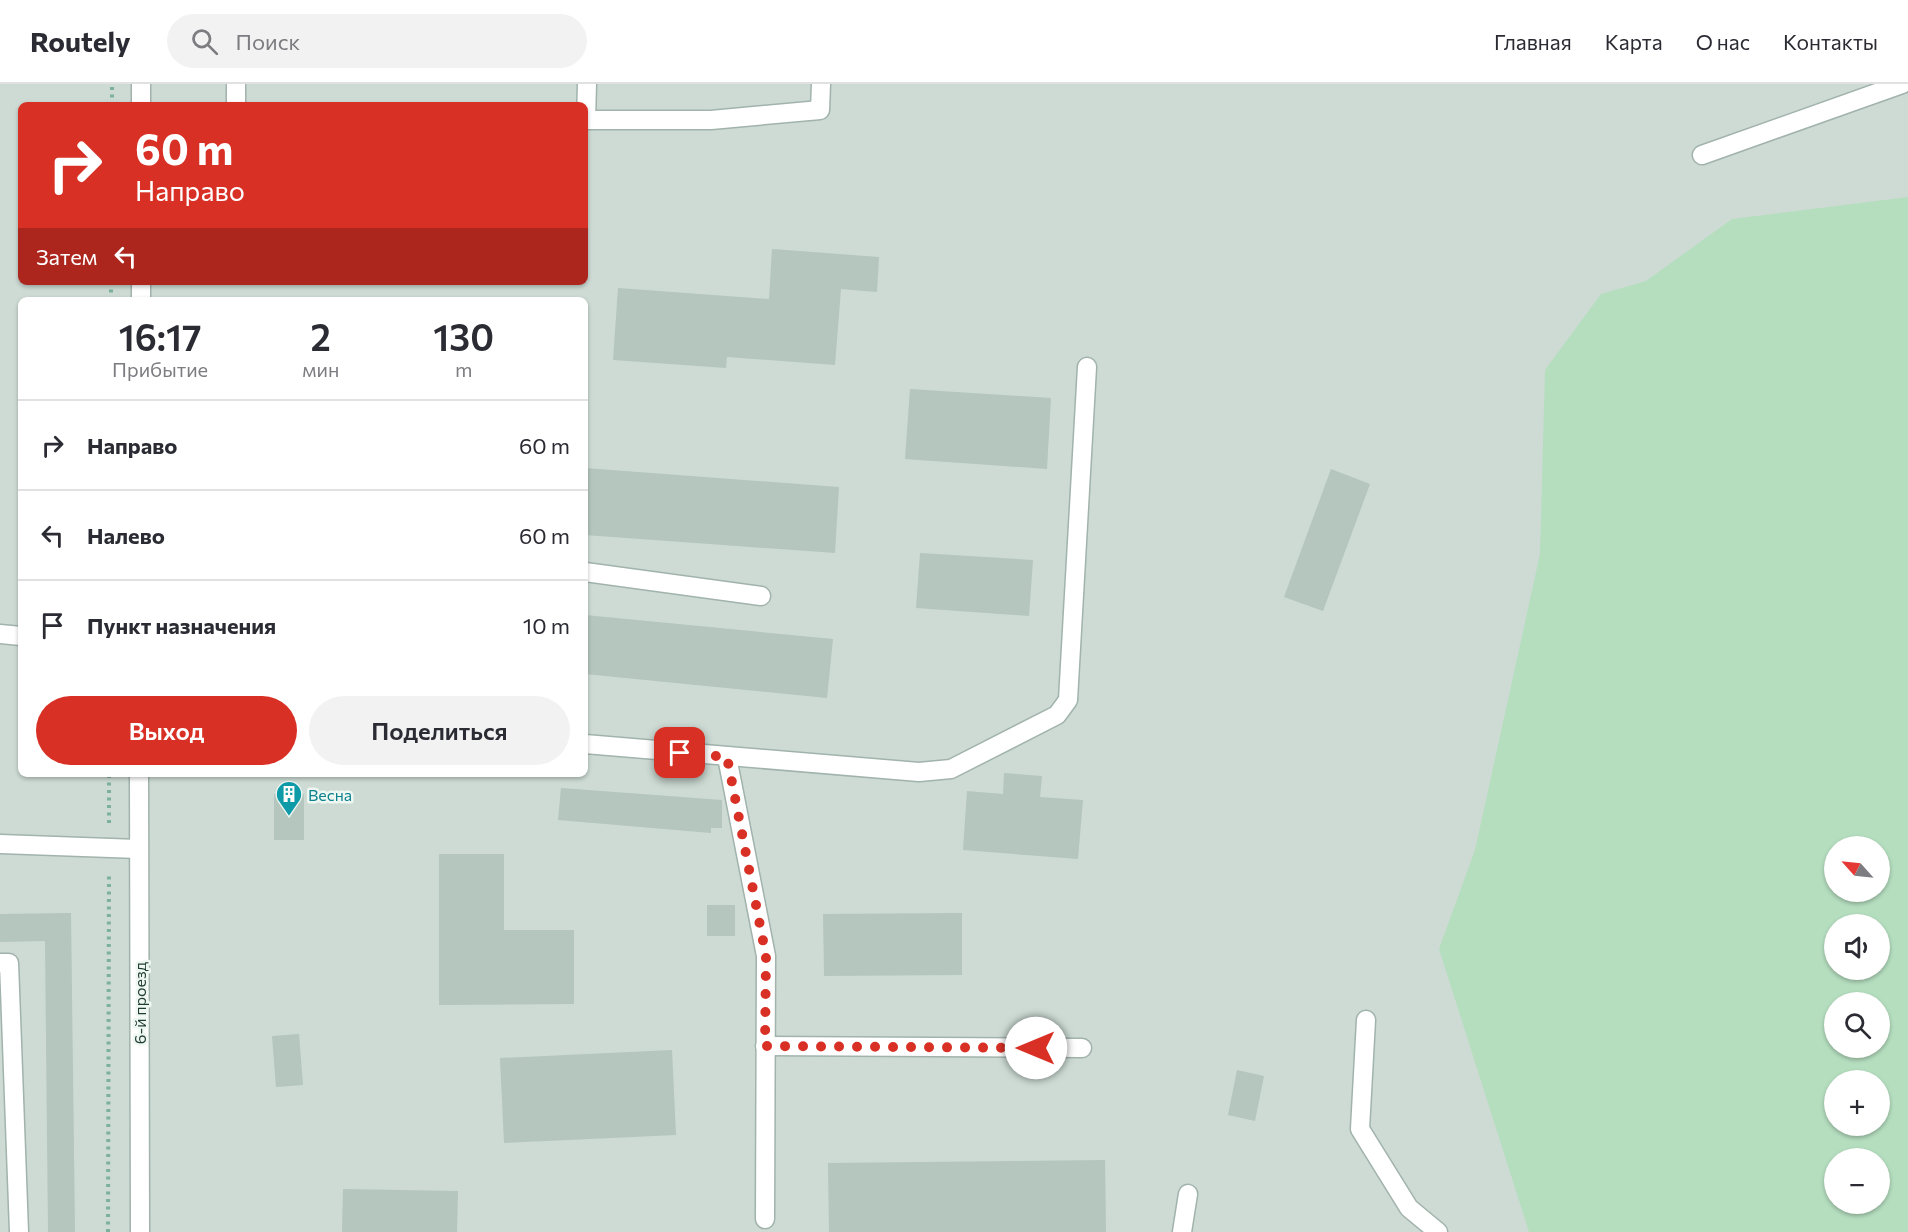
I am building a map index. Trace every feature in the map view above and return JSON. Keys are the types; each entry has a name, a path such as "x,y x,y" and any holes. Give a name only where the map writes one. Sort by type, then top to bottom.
{"street":[{"path":"141,84 141,102"},
{"path":"236,84 236,102"},
{"path":"586,102 587,84"},
{"path":"588,120 711,120 820,110 821,84"},
{"path":"1702,155 1902,84"},
{"path":"588,744 919,772 951,769 1057,715 1068,700 1087,367"},
{"path":"588,572 761,596"},
{"path":"0,634 18,636"},
{"path":"727,757 766,956 765,1219"},
{"name":"6-й проезд","path":"139,777 140,1232"},
{"path":"0,844 138,849"},
{"path":"0,963 9,963 19,1232"},
{"path":"1366,1020 1360,1128 1409,1208 1438,1232"},
{"path":"765,1046 1082,1048"},
{"path":"1182,1232 1188,1194"}],"path":[{"path":"112,84 112,102"},
{"path":"108,1232 110,777"}],"shaded area":[{"path":"0,84 1908,84 1908,1232 0,1232"}],"green space":[{"path":"1908,197 1908,1232 1529,1232 1439,949 1475,850 1540,554 1545,370 1601,294 1646,281 1732,219"}],"building":[{"path":"772,249 879,257 877,292 841,289 835,365 727,357 726,368 613,360 618,288 769,299"},
{"path":"910,389 1051,398 1047,469 905,459"},
{"path":"588,468 839,487 835,553 588,535"},
{"path":"1331,469 1370,484 1323,611 1284,597"},
{"path":"920,553 1033,560 1029,616 916,608"},
{"path":"588,615 833,639 827,698 588,674"},
{"path":"1004,773 1042,776 1040,797 1083,800 1078,859 963,850 967,791 1003,794"},
{"path":"561,788 722,800 722,828 711,828 711,833 558,820"},
{"name":"Весна","path":"274,794 304,794 304,840 274,840"},
{"path":"439,854 504,854 504,930 574,930 574,1004 439,1005"},
{"path":"707,905 735,905 735,936 707,936"},
{"path":"71,913 75,1232 48,1232 45,941 0,942 0,914"},
{"path":"962,913 962,975 824,976 823,914"},
{"path":"299,1034 303,1085 276,1087 272,1036"},
{"path":"672,1050 676,1135 504,1143 500,1058"},
{"path":"1237,1070 1264,1076 1255,1121 1228,1115"},
{"path":"1105,1160 1106,1232 829,1232 828,1163"},
{"path":"343,1189 458,1191 457,1232 342,1232"}],"place":[{"name":"Весна","path":"289,817"}],"route":[{"path":"680,753 727,757 766,956 765,1046 1036,1048"}]}
